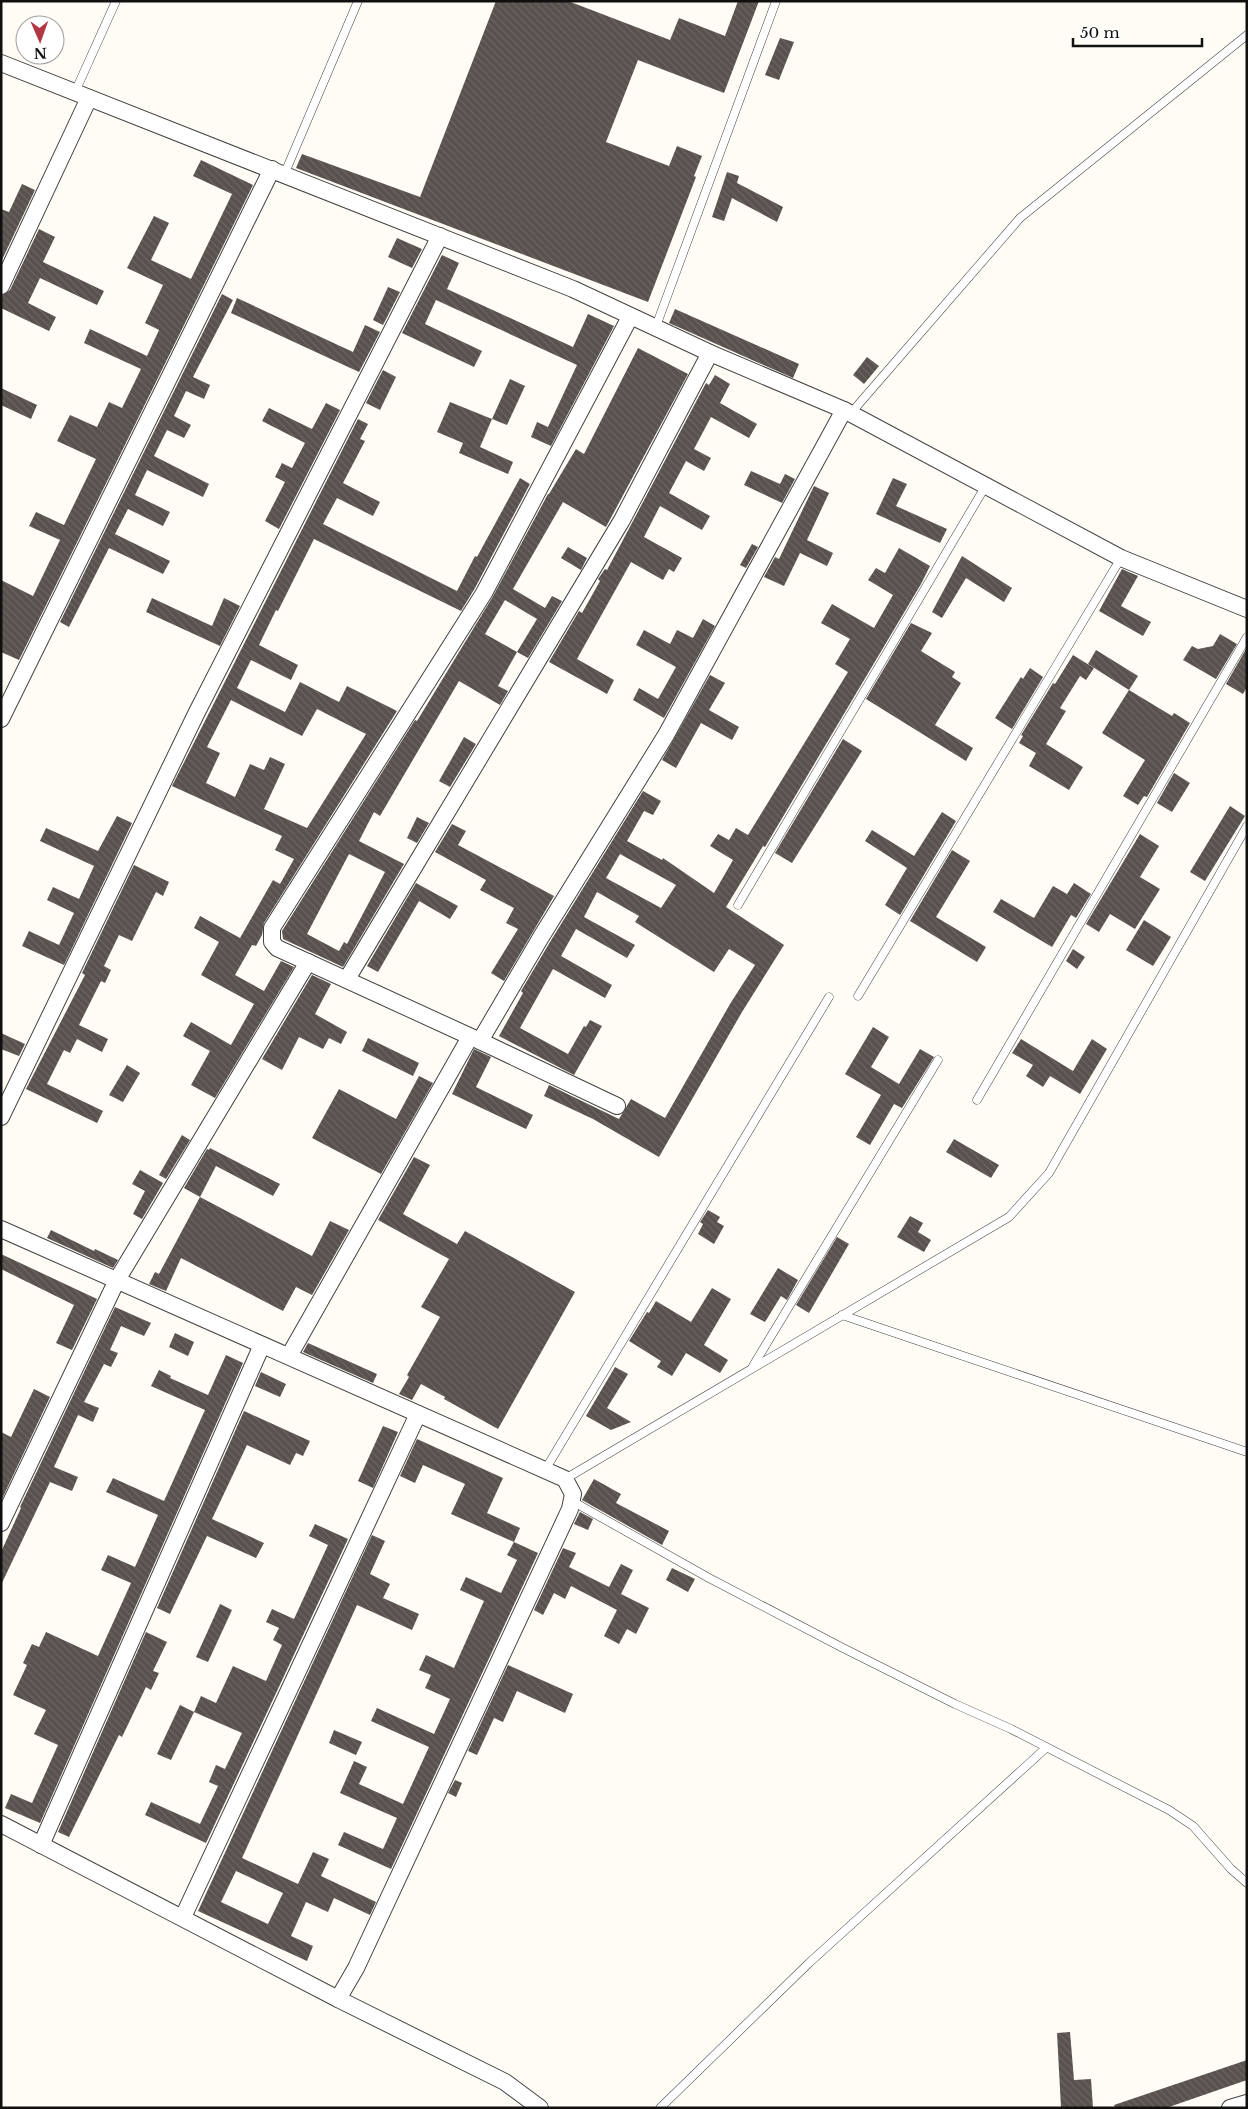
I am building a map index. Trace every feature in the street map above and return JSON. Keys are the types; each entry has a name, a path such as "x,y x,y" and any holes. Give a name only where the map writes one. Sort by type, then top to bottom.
{"street":[{"path":"1,63 573,289 656,329 847,412 1121,558 1247,609"},
{"path":"1,286 82,95"},
{"path":"1,719 278,172"},
{"path":"1,1117 196,714 440,236"},
{"path":"617,1106 347,978 277,948 272,942 271,934 274,923 484,593 630,317"},
{"path":"347,978 622,520 710,353"},
{"path":"289,1356 475,1039 541,937 666,735 847,412"},
{"path":"1,1523 117,1280 308,962"},
{"path":"1,1229 545,1470 564,1479 573,1494 562,1527 360,1959 338,1999"},
{"path":"41,1846 262,1345"},
{"path":"184,1918 418,1414"},
{"path":"1,1824 338,1999 505,2082 540,2108"},
{"path":"1230,2108 1247,2102"}],"lane":[{"path":"82,95 116,1"},
{"path":"278,172 358,1"},
{"path":"656,329 776,1"},
{"path":"847,412 1020,218 1247,35"},
{"path":"738,906 985,487"},
{"path":"858,996 1121,558"},
{"path":"977,1100 1247,637"},
{"path":"564,1479 1009,1217 1049,1172 1247,826"},
{"path":"545,1470 829,997"},
{"path":"752,1368 938,1060"},
{"path":"842,1315 1247,1452"},
{"path":"572,1501 709,1578 844,1648 1169,1810 1193,1826 1231,1869 1247,1883"},
{"path":"660,2108 809,1962 1046,1748"}],"building":[{"path":"496,1 568,1 670,40 679,18 725,36 738,1 759,1 724,93 638,60 606,142 669,166 677,146 702,156 694,176 696,177 648,302 296,168 302,154 420,197"},
{"path":"780,38 794,42 779,80 765,75"},
{"path":"201,160 253,185 19,660 1,652 1,580 33,596 60,540 29,526 36,512 64,525 96,459 57,441 70,415 97,427 109,402 122,408 141,369 84,343 90,329 147,356 159,330 145,323 163,285 127,268 154,216 169,223 151,260 191,279 232,194 193,176"},
{"path":"727,172 739,176 737,183 783,207 777,222 732,198 724,221 712,217"},
{"path":"22,184 35,190 1,262 1,209 9,212"},
{"path":"39,229 55,237 43,262 104,291 97,305 40,278 28,303 56,317 49,331 1,308 1,296 10,290"},
{"path":"397,238 422,249 412,268 388,257"},
{"path":"442,255 459,263 447,289 573,347 588,314 614,326 551,446 531,437 537,422 548,427 577,365 436,300 425,324 482,351 474,367 402,333"},
{"path":"388,287 400,292 383,325 373,320"},
{"path":"222,294 233,300 193,377 210,385 204,399 186,391 174,416 191,425 184,438 167,430 154,456 209,484 203,497 147,470 135,495 170,512 163,526 128,509 115,534 170,561 163,574 109,548 69,627 60,622"},
{"path":"237,298 353,352 365,325 380,332 359,372 231,313"},
{"path":"675,309 799,364 793,378 669,323"},
{"path":"638,348 688,374 606,527 563,502 513,589 545,608 552,596 562,601 528,658 517,652 498,686 508,691 500,705 459,681 380,816 374,812 359,841 404,864 343,967 283,939 282,931 415,720 417,721 492,598 548,494 576,449 584,454","holes":["505,600 537,619 517,652 485,634","349,854 385,872 347,944 344,942 339,951 307,934"]},
{"path":"867,357 879,366 864,384 853,375"},
{"path":"383,370 396,377 380,410 366,403"},
{"path":"715,375 730,384 720,403 757,424 749,438 711,417 694,449 711,458 704,471 686,461 669,493 710,516 702,530 660,506 644,537 682,558 674,572 669,569 663,580 631,562 577,659 614,680 607,694 549,662 579,611 582,613 600,581 598,579 605,569 607,570 706,383 709,385"},
{"path":"510,379 525,386 507,425 492,419"},
{"path":"1,388 37,405 31,419 1,405"},
{"path":"450,402 492,419 480,447 513,462 508,474 459,453 463,443 437,432"},
{"path":"326,403 340,410 279,529 265,521 285,482 275,477 282,463 292,468 305,443 262,421 269,408 312,429"},
{"path":"358,419 368,424 360,439 365,441 343,483 380,502 373,516 337,498 323,524 457,591 520,478 530,484 461,611 314,539 278,611 276,610 259,645 298,665 291,680 251,660 237,688 285,712 300,682 339,702 347,686 397,711 264,923 262,935 256,946 252,945 235,975 264,991 281,961 294,967 215,1098 191,1085 210,1051 183,1036 191,1022 231,1045 254,1004 201,975 219,942 194,928 200,916 240,938 273,880 280,884 294,859 275,850 282,836 172,786","holes":["231,700 302,736 317,709 366,734 307,828 264,809 285,764 270,757 264,770 250,764 235,797 206,783 220,753 207,747"]},
{"path":"751,471 780,484 785,474 795,479 782,503 744,485"},
{"path":"893,478 907,484 896,506 947,529 940,543 876,514"},
{"path":"814,486 829,493 807,540 833,553 827,566 800,553 784,586 764,577 775,557 779,559"},
{"path":"752,544 758,547 746,568 740,565"},
{"path":"568,547 587,558 581,570 561,558"},
{"path":"899,548 930,566 765,847 763,846 726,907 784,945 742,1012 659,1157 593,1119 544,1096 549,1085 619,1119 631,1099 665,1118 730,1004 755,965 729,949 714,972 635,922 639,916 597,892 584,917 635,945 627,958 576,929 561,956 612,985 605,998 553,969 520,1028 568,1054 584,1026 586,1027 590,1020 602,1026 574,1075 499,1036 523,993 521,991 643,791 661,801 653,815 644,811 627,841 662,860 663,858 714,893 733,860 710,846 718,834 729,840 736,828 748,835 848,672 835,664 850,639 821,623 832,604 874,628 893,595 868,580 876,568 885,573","holes":["620,854 676,885 661,908 606,878"]},
{"path":"962,556 1012,588 1004,602 966,578 942,618 932,612"},
{"path":"1122,569 1138,576 1121,606 1151,622 1143,636 1099,611"},
{"path":"152,598 212,626 224,598 240,606 220,646 146,612"},
{"path":"703,619 715,626 664,718 633,700 639,688 658,699 676,667 636,645 644,630 670,644 677,630 693,638"},
{"path":"911,623 932,633 921,651 955,672 952,677 961,683 935,725 973,748 966,761 866,699"},
{"path":"1220,634 1237,644 1216,679 1183,660 1192,646 1198,649 1213,646"},
{"path":"1246,649 1247,687 1243,694 1226,684"},
{"path":"1096,650 1138,676 1129,690 1088,664"},
{"path":"1073,655 1094,668 1086,680 1080,676 1060,708 1066,711 1046,744 1083,767 1069,790 1029,766 1036,753 1019,743 1023,736 1021,735 1053,683 1055,684"},
{"path":"1030,668 1043,677 1012,729 995,718 1021,677 1023,679"},
{"path":"710,675 725,683 709,710 739,727 732,740 701,723 676,768 662,760"},
{"path":"1129,690 1172,716 1174,713 1190,723 1147,797 1144,796 1138,805 1123,796 1145,760 1102,733"},
{"path":"464,737 476,744 450,787 439,781"},
{"path":"843,739 862,751 792,863 775,853"},
{"path":"1174,773 1190,783 1172,812 1157,803"},
{"path":"1230,806 1245,816 1205,881 1190,872"},
{"path":"942,812 956,821 900,915 885,905 907,868 865,841 872,830 914,856"},
{"path":"117,816 132,823 64,965 22,946 29,931 59,945 74,913 47,900 53,887 79,899 94,866 40,841 46,828 98,851"},
{"path":"417,817 429,823 417,843 407,838"},
{"path":"452,824 466,831 458,845 554,896 504,981 491,973 518,929 506,923 514,908 480,890 486,880 435,852"},
{"path":"1140,834 1159,846 1140,877 1160,889 1135,929 1110,914 1099,932 1086,924"},
{"path":"952,850 970,861 936,917 986,947 977,962 910,921"},
{"path":"134,865 169,882 163,896 156,892 132,941 119,935 104,966 111,970 105,983 101,981 79,1025 108,1039 102,1052 77,1039 70,1053 64,1050 47,1084 103,1111 97,1123 26,1089 85,975 82,973"},
{"path":"416,883 458,906 450,919 419,901 378,972 367,966"},
{"path":"1074,883 1091,894 1076,918 1071,915 1052,947 993,912 1001,899 1034,918 1053,886 1067,894"},
{"path":"1144,920 1171,937 1153,966 1126,950"},
{"path":"1073,949 1085,957 1077,969 1066,961"},
{"path":"312,975 331,984 315,1014 347,1032 341,1044 329,1038 323,1049 299,1037 282,1070 262,1059"},
{"path":"873,1027 889,1037 871,1067 899,1084 920,1049 934,1057 902,1108 894,1104 870,1145 856,1137 881,1095 845,1074"},
{"path":"1,1033 25,1044 19,1056 1,1049"},
{"path":"368,1038 419,1063 413,1076 362,1051"},
{"path":"1021,1039 1073,1071 1092,1039 1107,1049 1080,1094 1050,1076 1043,1087 1026,1076 1033,1065 1012,1053"},
{"path":"474,1049 491,1057 476,1087 533,1115 526,1129 452,1094"},
{"path":"127,1065 140,1073 123,1102 109,1095"},
{"path":"419,1076 433,1083 381,1174 312,1138 339,1089 396,1119"},
{"path":"182,1135 190,1140 166,1179 159,1175"},
{"path":"954,1139 999,1165 991,1178 946,1152"},
{"path":"210,1148 280,1184 273,1196 216,1166 200,1197 184,1188 207,1149 209,1150"},
{"path":"414,1157 430,1165 403,1214 457,1244 465,1231 575,1292 498,1429 421,1384 412,1400 399,1394 409,1377 407,1375 440,1317 421,1307 449,1259 378,1220"},
{"path":"140,1170 163,1183 142,1219 133,1214 145,1191 132,1184"},
{"path":"200,1197 312,1256 330,1221 349,1230 312,1295 296,1287 283,1311 181,1258 166,1291 149,1284 155,1272 159,1274"},
{"path":"708,1210 720,1217 717,1222 724,1226 714,1244 698,1234 703,1224 700,1222"},
{"path":"910,1216 923,1223 918,1232 931,1240 924,1252 897,1237"},
{"path":"51,1230 94,1251 95,1249 118,1260 113,1268 47,1238"},
{"path":"837,1237 849,1244 809,1313 796,1305"},
{"path":"1,1254 97,1299 72,1350 56,1343 74,1305 1,1269"},
{"path":"778,1268 798,1280 787,1300 781,1296 765,1322 750,1314"},
{"path":"712,1288 731,1299 704,1345 728,1360 720,1373 686,1353 672,1376 657,1367 661,1361 629,1341 656,1301 691,1322"},
{"path":"115,1307 151,1323 144,1336 121,1326 110,1350 118,1353 111,1367 104,1364 84,1402 99,1408 93,1422 78,1415 54,1467 78,1477 72,1491 50,1482 1,1585 1,1552 20,1507"},
{"path":"175,1333 194,1342 188,1356 169,1347"},
{"path":"308,1343 377,1374 373,1383 303,1352"},
{"path":"226,1355 243,1363 40,1823 5,1808 11,1794 32,1803 58,1745 34,1734 46,1710 13,1695 27,1665 23,1663 32,1644 39,1647 46,1632 98,1656 131,1583 101,1570 108,1555 135,1567 158,1515 106,1492 113,1478 164,1501 205,1410 151,1386 159,1370 171,1376 170,1378 208,1395"},
{"path":"615,1367 628,1374 607,1408 631,1422 611,1430 586,1416"},
{"path":"261,1372 286,1384 280,1397 255,1386"},
{"path":"34,1389 50,1397 2,1499 1,1432 11,1437"},
{"path":"244,1411 310,1441 303,1456 296,1453 290,1465 247,1445 212,1519 264,1543 256,1558 207,1536 170,1614 157,1608"},
{"path":"383,1426 398,1432 373,1488 358,1481"},
{"path":"417,1439 503,1478 487,1513 520,1528 514,1542 451,1514 465,1484 423,1465 415,1483 400,1476"},
{"path":"594,1479 621,1494 616,1503 669,1531 662,1545 582,1500"},
{"path":"580,1512 593,1519 588,1530 574,1524"},
{"path":"315,1524 348,1539 206,1843 145,1815 151,1802 200,1824 218,1786 209,1782 216,1765 225,1769 242,1733 194,1712 201,1696 216,1703 233,1666 266,1681 282,1645 273,1640 279,1628 266,1622 272,1609 294,1619 328,1545 309,1536"},
{"path":"372,1535 385,1541 370,1574 390,1584 383,1598 419,1614 412,1630 357,1605 242,1858 298,1884 313,1852 329,1859 321,1876 376,1902 370,1915 334,1898 328,1912 306,1902 291,1936 313,1946 307,1961 198,1911","holes":["236,1871 283,1893 268,1924 221,1902"]},
{"path":"514,1542 538,1553 391,1869 338,1845 344,1832 383,1849 397,1818 340,1793 354,1761 367,1767 359,1784 403,1804 429,1747 371,1721 377,1708 434,1734 450,1699 425,1688 431,1675 419,1670 426,1655 454,1668 484,1601 460,1590 466,1577 501,1593 517,1560 507,1555"},
{"path":"563,1548 576,1553 569,1567 609,1587 621,1564 633,1570 621,1594 649,1608 636,1634 627,1629 619,1644 604,1636 617,1610 571,1586 565,1599 554,1593 543,1615 534,1610"},
{"path":"672,1568 695,1579 688,1592 666,1580"},
{"path":"220,1604 232,1610 208,1662 196,1657"},
{"path":"146,1632 167,1642 153,1671 159,1673 151,1690 146,1687 122,1737 119,1735 69,1837 58,1832"},
{"path":"508,1665 573,1694 565,1713 517,1691 503,1722 494,1718 477,1755 468,1751"},
{"path":"180,1705 194,1712 171,1760 157,1754"},
{"path":"334,1730 362,1742 356,1755 329,1743"},
{"path":"455,1780 462,1783 456,1797 448,1793"},
{"path":"1070,2032 1074,2080 1091,2079 1093,2108 1061,2108 1057,2033"},
{"path":"1247,2060 1247,2080 1166,2108 1115,2108 1114,2105"}]}
